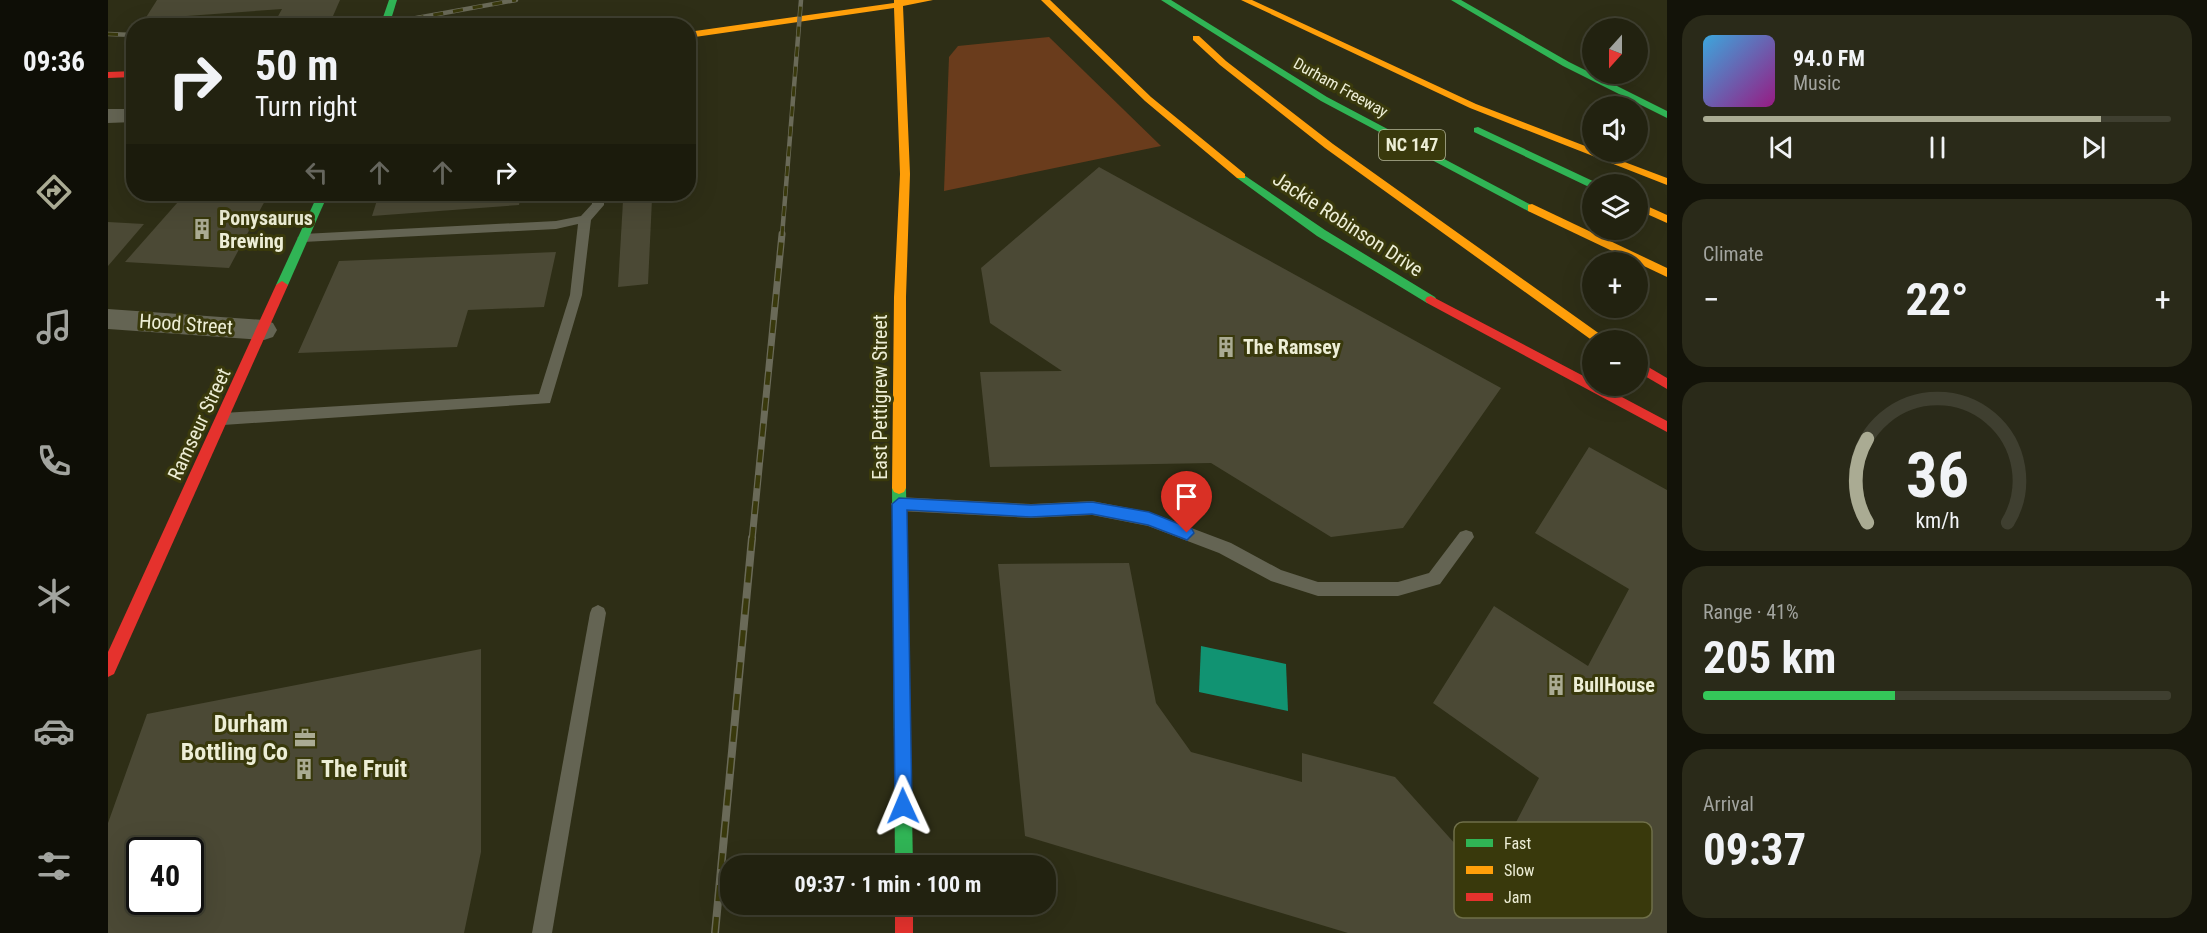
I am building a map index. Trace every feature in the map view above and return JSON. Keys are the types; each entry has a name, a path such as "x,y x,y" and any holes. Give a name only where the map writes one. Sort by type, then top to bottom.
{"main road":[{"path":"387,18 393,0"},
{"path":"696,34 898,2 929,0"},
{"name":"Jackie Robinson Drive","path":"1045,0 1148,99 1235,172 1321,233 1451,312 1667,427"},
{"path":"1155,0 1222,63 1329,146 1586,330"},
{"name":"Durham Freeway","path":"1165,0 1277,71 1388,132 1545,215 1667,273"},
{"path":"1244,0 1300,22 1408,76 1502,118 1667,182"},
{"name":"Durham Freeway","path":"1244,0 1391,84"},
{"path":"1455,0 1566,64 1667,115"},
{"name":"East Pettigrew Street","path":"898,2 905,174 900,297 899,504 904,855"},
{"path":"108,75 126,74"},
{"name":"NC 147","path":"1463,122 1582,180"},
{"name":"Ramseur Street","path":"108,669 264,330 320,201"},
{"path":"1648,210 1667,219"},
{"path":"1648,372 1667,384"},
{"path":"904,915 904,933"}],"street":[{"path":"108,116 126,115"},
{"name":"Hood Street","path":"108,319 264,330"}],"lane":[{"path":"303,238 556,225 585,219 598,205 598,201"},
{"path":"223,419 545,399 576,295 585,219"},
{"path":"899,504 1031,511 1092,508 1149,519 1225,548 1277,576 1318,589 1398,589 1434,579 1466,537"},
{"path":"542,933 598,613"}],"shaded area":[{"path":"1049,37 1161,146 944,191 949,57 958,46"},
{"path":"1201,646 1286,664 1288,711 1199,692"}],"building":[{"path":"157,0 340,0 333,16 277,18 282,9 146,18"},
{"name":"The Ramsey","path":"1099,167 1501,388 1403,528 1331,537 1211,463 990,467 980,372 1062,371 990,323 981,268"},
{"name":"Ponysaurus Brewing","path":"179,201 265,201 229,268 125,262"},
{"path":"377,201 520,201 519,205 372,216"},
{"path":"623,201 652,201 648,284 618,287"},
{"path":"108,222 144,224 108,266"},
{"path":"556,252 544,307 468,310 457,347 298,353 339,261"},
{"name":"BullHouse","path":"1589,447 1667,490 1667,933 1348,933 1025,836 998,564 1129,563 1156,703 1191,752 1302,782 1302,753 1395,777 1454,843 1454,918 1652,918 1652,822 1516,822 1539,778 1433,703 1494,606 1588,666 1629,589 1535,533"},
{"name":"The Fruit","path":"481,649 481,852 464,933 108,933 108,823 147,714"}],"railway":[{"path":"417,18 516,0"},
{"path":"782,236 801,0"},
{"path":"108,34 126,35"},
{"path":"752,540 782,234"},
{"path":"715,933 752,538"}],"traffic: fast":[{"path":"387,18 393,0"},
{"path":"1165,0 1324,99 1532,208"},
{"path":"1455,0 1566,64 1667,115"},
{"path":"1478,130 1582,180"},
{"path":"1241,176 1321,233 1431,300"},
{"path":"282,285 320,201"},
{"path":"899,488 904,855"}],"traffic: slow":[{"path":"898,0 905,174 900,297 899,488"},
{"path":"696,34 929,0"},
{"path":"1045,0 1148,99 1241,176"},
{"path":"1245,0 1473,106 1667,182"},
{"path":"1196,38 1223,63 1329,146 1586,330"},
{"path":"1532,208 1667,273"},
{"path":"1648,210 1667,219"}],"traffic: jam":[{"path":"108,75 126,74"},
{"path":"108,669 282,285"},
{"path":"1431,300 1667,427"},
{"path":"1648,372 1667,384"},
{"path":"904,915 904,933"}],"place":[{"name":"Ponysaurus Brewing","path":"202,229"},
{"name":"The Ramsey","path":"1226,347"},
{"name":"BullHouse","path":"1556,685"},
{"name":"Durham Bottling Co","path":"305,738"},
{"name":"The Fruit","path":"304,769"}],"route":[{"path":"903,806 899,504 1031,511 1092,508 1149,519 1187,533"}]}
